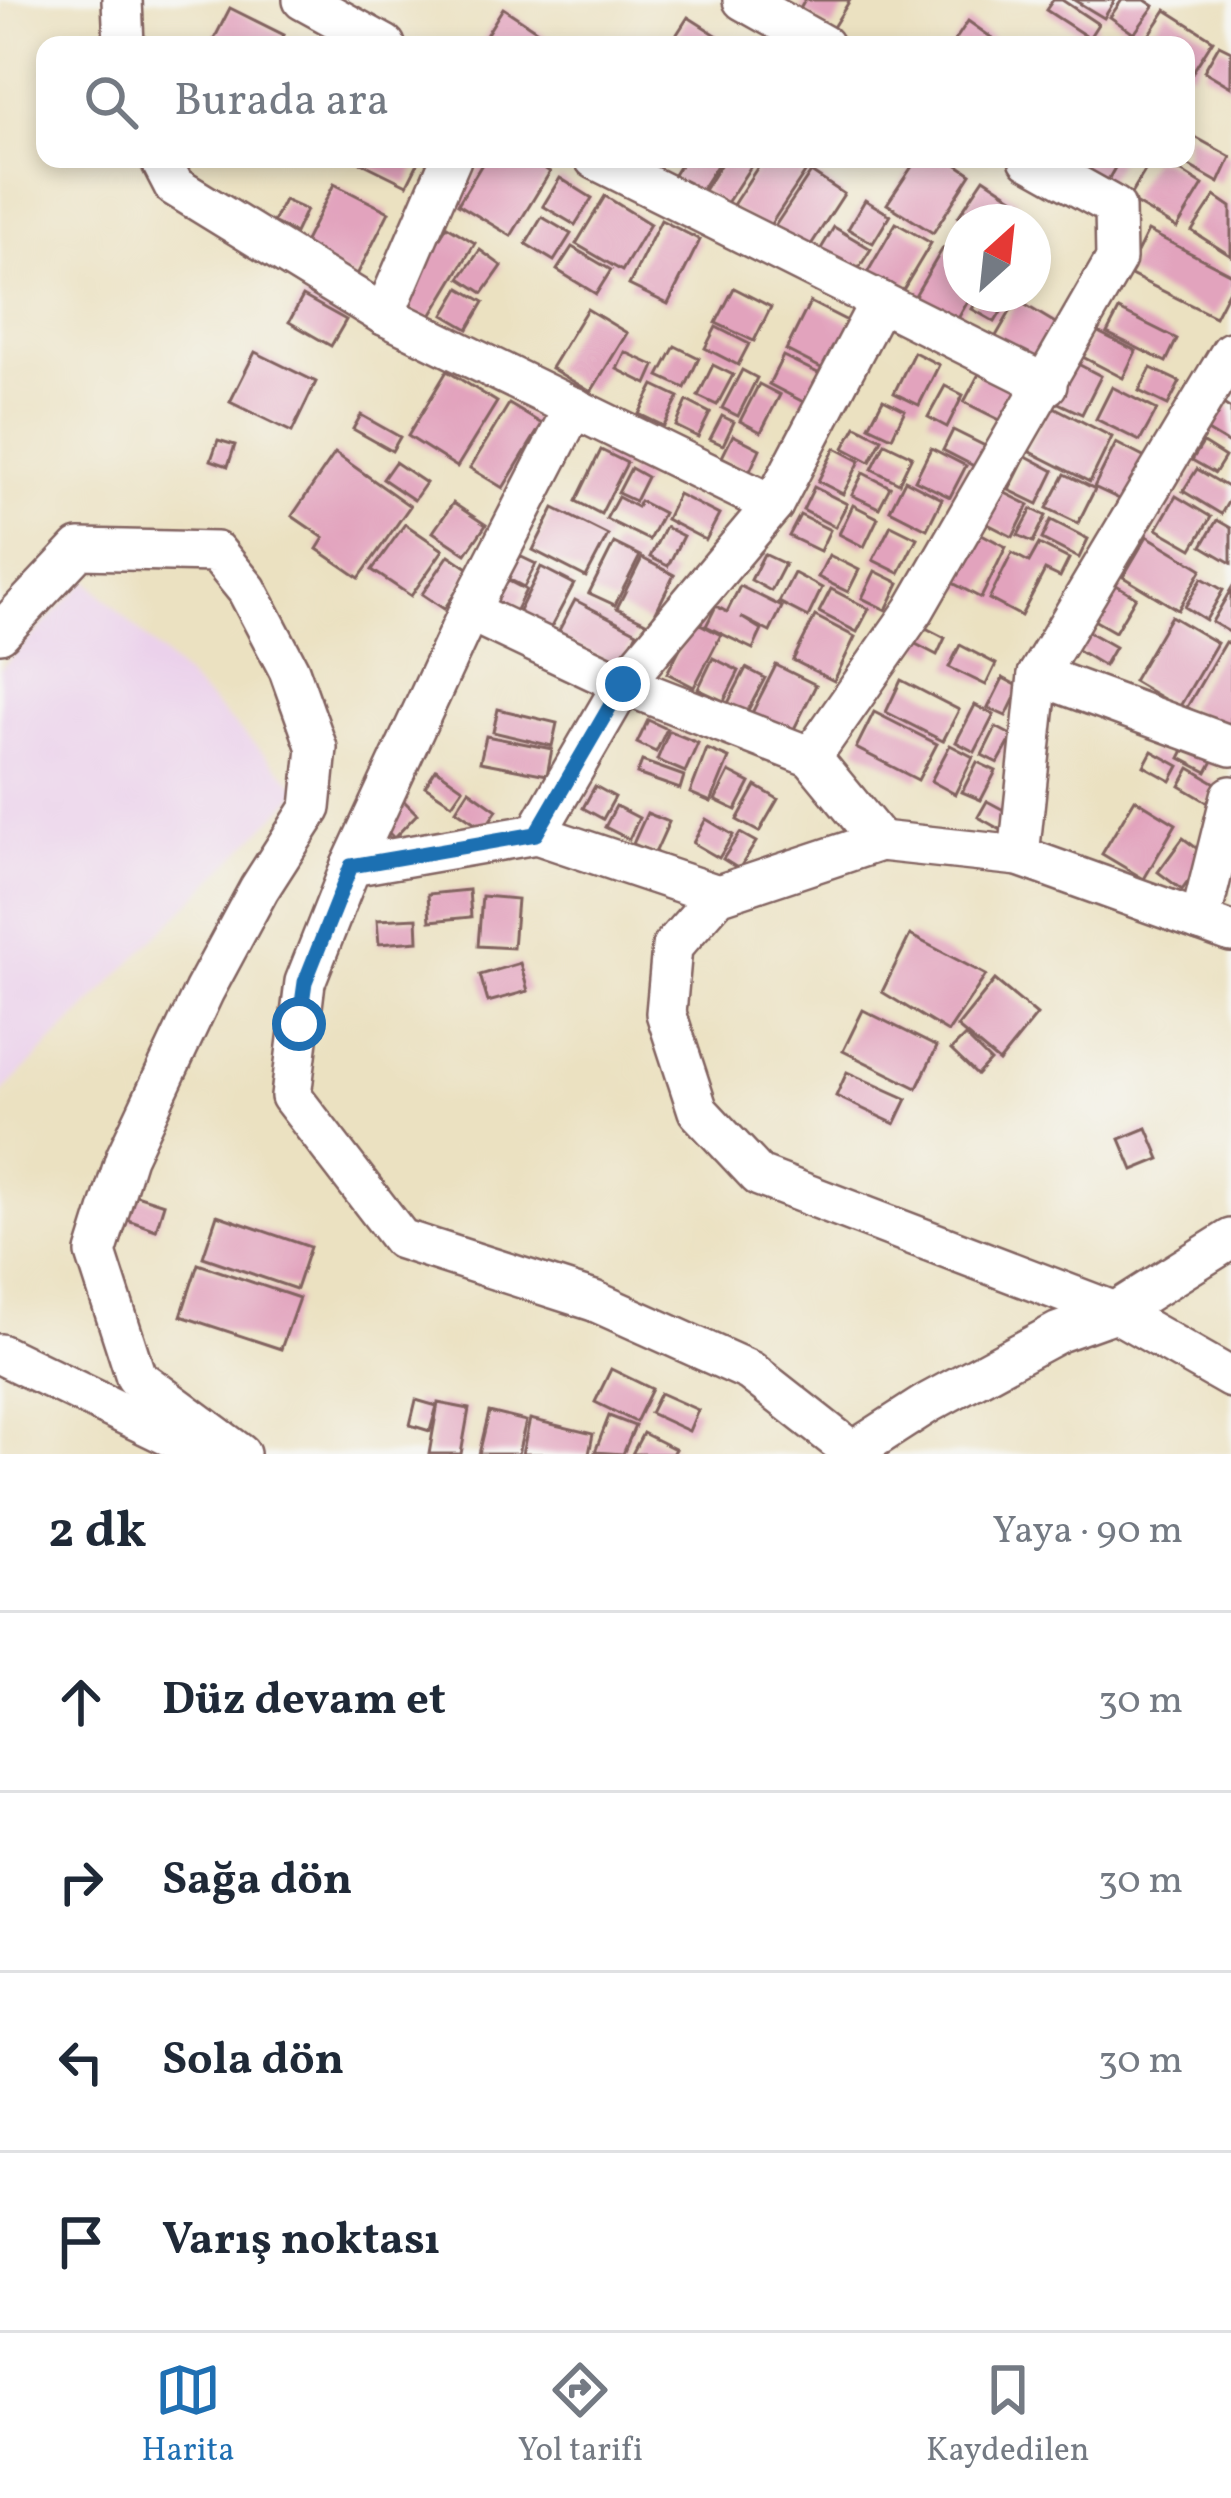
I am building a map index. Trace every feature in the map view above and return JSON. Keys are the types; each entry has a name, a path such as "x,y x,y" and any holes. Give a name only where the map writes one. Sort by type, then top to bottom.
{"street":[{"path":"122,0 124,36"},
{"path":"303,0 368,24"},
{"path":"743,0 808,36"},
{"path":"164,168 173,186 384,315 773,505"},
{"path":"384,315 447,168"},
{"path":"614,168 1047,385"},
{"path":"811,757 914,610 1116,260 1114,207 1045,168"},
{"path":"536,834 623,684 773,505 880,301"},
{"path":"1019,856 1038,675 1231,352"},
{"path":"574,406 469,611 351,866 305,982 291,1096 401,1239 594,1301 749,1371 851,1453 928,1403 1059,1332 1115,1312 1231,1238"},
{"path":"0,634 80,549 216,552 247,590 289,670 316,748 310,808 259,889 205,991 126,1157 96,1253 136,1377 240,1454"},
{"path":"469,611 623,684 811,757 880,841"},
{"path":"1038,675 1231,746"},
{"path":"1231,796 1215,926 1019,856 880,841 718,895 671,947 666,1013 698,1111 759,1176 1115,1312 1231,1378"},
{"path":"351,866 536,834 718,895"},
{"path":"0,1354 207,1454"}],"shaded area":[{"path":"87,580 301,790 0,1095 0,669"}],"building":[{"path":"805,0 850,0 832,29 800,9"},
{"path":"1053,0 1062,0 1098,24 1086,36 1046,10"},
{"path":"1074,0 1115,0 1104,18"},
{"path":"1122,0 1145,0 1154,6 1134,34 1110,17"},
{"path":"230,8 284,35 284,36 216,36"},
{"path":"503,8 545,36 486,36"},
{"path":"1166,10 1213,40 1195,68 1195,36 1149,36"},
{"path":"688,17 718,36 676,36"},
{"path":"968,21 989,36 958,36"},
{"path":"1219,45 1231,51 1231,87 1204,71"},
{"path":"1195,137 1231,157 1219,183 1193,168"},
{"path":"372,168 416,168 407,185"},
{"path":"480,168 544,168 550,172 511,236 458,204"},
{"path":"678,168 715,168 698,195 672,178"},
{"path":"718,168 750,168 725,206 703,192"},
{"path":"757,168 806,171 767,230 731,208"},
{"path":"911,168 962,168 971,174 952,204 943,204 943,217 933,233 887,204"},
{"path":"1069,168 1115,168 1101,192"},
{"path":"1147,168 1176,168 1203,185 1177,228 1128,199"},
{"path":"811,172 844,194 807,251 773,229"},
{"path":"560,178 592,198 575,225 543,206"},
{"path":"984,178 1017,200 1014,204 967,204"},
{"path":"334,184 389,212 355,279 300,251"},
{"path":"605,196 650,224 622,271 576,244"},
{"path":"1215,196 1231,207 1231,256 1192,231"},
{"path":"284,200 306,210 295,233 273,222"},
{"path":"865,200 890,215 873,243 848,229"},
{"path":"542,217 571,234 554,261 526,244"},
{"path":"661,220 700,240 668,304 629,285"},
{"path":"896,223 931,243 900,295 866,275"},
{"path":"447,226 475,243 428,321 399,304"},
{"path":"834,227 871,249 855,274 819,252"},
{"path":"1148,231 1231,274 1231,286 1215,317 1127,273"},
{"path":"572,247 611,270 596,294 557,270"},
{"path":"943,248 943,312 962,312 955,324 913,299"},
{"path":"480,250 502,266 483,293 460,278"},
{"path":"460,288 484,302 468,329 444,315"},
{"path":"734,288 771,307 754,341 716,323"},
{"path":"303,296 346,320 331,346 289,322"},
{"path":"810,302 857,326 833,374 786,350"},
{"path":"587,309 627,333 591,392 551,368"},
{"path":"1119,310 1177,339 1166,362 1107,333"},
{"path":"977,312 1001,312 995,322"},
{"path":"1010,312 1037,312 1062,327 1037,370 992,343"},
{"path":"716,327 749,344 738,365 705,348"},
{"path":"1094,330 1136,351 1123,378 1081,356"},
{"path":"675,346 699,358 685,388 659,376"},
{"path":"255,352 316,382 292,432 230,402"},
{"path":"625,352 655,366 647,384 617,369"},
{"path":"914,352 939,365 919,405 894,393"},
{"path":"783,356 828,378 813,407 769,384"},
{"path":"1072,361 1101,376 1082,414 1052,400"},
{"path":"713,365 733,375 717,405 698,396"},
{"path":"1151,368 1180,382 1168,405 1139,391"},
{"path":"742,370 757,378 738,416 722,408"},
{"path":"981,370 1018,389 1002,421 964,402"},
{"path":"447,371 497,402 457,467 408,436"},
{"path":"759,384 780,395 761,432 740,421"},
{"path":"654,385 679,397 664,426 639,414"},
{"path":"945,386 963,395 947,427 928,417"},
{"path":"1112,387 1157,410 1140,441 1096,419"},
{"path":"883,399 905,410 892,437 869,426"},
{"path":"687,401 710,413 698,437 676,426"},
{"path":"1222,403 1231,409 1231,445 1206,430"},
{"path":"509,404 542,424 503,488 470,468"},
{"path":"1050,405 1112,437 1090,482 1027,450"},
{"path":"361,415 400,437 392,451 353,429"},
{"path":"722,416 734,422 723,445 710,439"},
{"path":"856,426 882,439 870,462 844,448"},
{"path":"953,430 985,446 974,466 943,450"},
{"path":"733,435 760,449 750,471 722,457"},
{"path":"218,440 235,445 228,466 211,460"},
{"path":"885,443 912,456 899,483 872,469"},
{"path":"1116,443 1149,460 1128,503 1094,487"},
{"path":"1203,443 1225,457 1215,473 1192,460"},
{"path":"835,448 860,461 843,494 818,481"},
{"path":"931,448 966,466 950,497 915,480"},
{"path":"601,450 627,463 601,514 576,501"},
{"path":"335,453 410,506 359,578 317,549 324,538 292,516"},
{"path":"1026,456 1054,471 1038,504 1009,490"},
{"path":"395,462 426,483 414,500 383,479"},
{"path":"631,468 647,477 635,501 618,493"},
{"path":"1197,469 1231,489 1221,514 1183,491"},
{"path":"863,473 890,487 879,508 852,495"},
{"path":"1065,474 1095,489 1078,523 1047,508"},
{"path":"905,480 942,499 927,529 890,510"},
{"path":"814,487 847,504 835,527 803,510"},
{"path":"997,489 1029,505 1013,537 980,520"},
{"path":"678,494 719,515 706,540 666,519"},
{"path":"1176,496 1211,517 1192,549 1157,529"},
{"path":"618,497 637,507 640,501 663,513 649,540 606,519"},
{"path":"453,503 486,525 466,554 433,532"},
{"path":"853,505 878,518 864,547 839,534"},
{"path":"554,508 608,535 586,577 533,550"},
{"path":"1032,509 1046,516 1033,542 1018,535"},
{"path":"800,515 830,530 820,551 789,536"},
{"path":"1051,520 1088,539 1079,558 1042,539"},
{"path":"1217,520 1231,528 1231,563 1202,546"},
{"path":"405,524 443,550 411,596 372,570"},
{"path":"891,525 917,538 899,573 873,560"},
{"path":"665,527 683,536 668,566 650,557"},
{"path":"976,531 1006,547 981,598 951,582"},
{"path":"1147,536 1202,569 1178,610 1123,577"},
{"path":"614,543 640,556 615,605 589,593"},
{"path":"1039,544 1069,559 1060,577 1045,570 1021,616 989,599 1012,553 1029,562"},
{"path":"511,552 536,564 524,587 499,574"},
{"path":"764,554 785,564 771,591 751,580"},
{"path":"449,555 471,570 444,609 422,594"},
{"path":"829,555 859,570 848,592 818,577"},
{"path":"642,558 674,575 650,624 617,608"},
{"path":"541,567 574,584 548,633 516,617"},
{"path":"875,571 899,583 886,610 862,598"},
{"path":"794,573 822,588 808,617 779,602"},
{"path":"497,575 526,590 512,618 483,604"},
{"path":"1202,578 1223,590 1206,620 1185,607"},
{"path":"1113,583 1136,597 1115,632 1092,619"},
{"path":"740,586 782,607 770,632 741,617 762,630 753,649 706,626 716,606 727,612"},
{"path":"831,589 869,609 857,632 819,612"},
{"path":"1231,589 1231,633 1212,622"},
{"path":"575,600 637,632 620,667 556,636"},
{"path":"815,616 855,637 834,681 793,660"},
{"path":"1171,616 1217,643 1179,708 1133,681"},
{"path":"694,621 721,635 694,687 667,673"},
{"path":"918,624 945,638 937,655 910,641"},
{"path":"1085,630 1115,647 1104,666 1074,648"},
{"path":"1225,642 1231,645 1231,734 1187,707"},
{"path":"960,645 996,664 986,685 949,667"},
{"path":"713,658 739,671 724,701 698,689"},
{"path":"776,665 816,685 791,735 751,715"},
{"path":"746,668 765,678 746,714 727,705"},
{"path":"1003,678 1020,687 1006,716 988,708"},
{"path":"901,680 959,710 943,741 886,712"},
{"path":"975,705 994,715 975,752 956,742"},
{"path":"498,709 557,723 552,746 493,732"},
{"path":"874,712 937,744 918,780 856,748"},
{"path":"648,720 667,729 656,752 637,743"},
{"path":"996,727 1013,736 998,763 982,755"},
{"path":"669,731 698,743 685,772 657,760"},
{"path":"486,736 552,749 547,775 480,762"},
{"path":"1190,738 1218,752 1207,772 1180,758"},
{"path":"950,745 973,757 955,794 931,781"},
{"path":"707,749 729,758 711,802 690,793"},
{"path":"1152,751 1179,766 1171,781 1144,766"},
{"path":"642,761 684,776 680,789 637,774"},
{"path":"977,762 996,771 981,800 962,792"},
{"path":"1190,768 1217,784 1207,802 1180,786"},
{"path":"436,769 463,788 452,804 425,786"},
{"path":"729,772 750,783 736,810 715,800"},
{"path":"595,786 615,797 603,819 583,808"},
{"path":"756,786 778,799 759,832 737,820"},
{"path":"469,790 497,810 484,829 456,810"},
{"path":"402,799 417,814 394,838 379,823"},
{"path":"1135,799 1176,824 1144,879 1102,854"},
{"path":"987,801 1013,815 1003,831 978,817"},
{"path":"616,806 639,818 629,839 605,827"},
{"path":"647,813 669,822 655,853 633,844"},
{"path":"706,819 733,835 719,858 693,843"},
{"path":"740,833 756,842 739,869 723,859"},
{"path":"1183,838 1207,856 1182,890 1158,872"},
{"path":"469,890 471,917 430,921 428,894"},
{"path":"482,896 517,899 513,948 478,946"},
{"path":"417,918 418,941 379,944 377,920"},
{"path":"910,935 986,975 948,1032 882,992"},
{"path":"520,963 528,991 488,1002 480,975"},
{"path":"995,980 1037,1015 999,1062 957,1027"},
{"path":"863,1010 937,1047 917,1088 843,1051"},
{"path":"965,1036 990,1061 977,1075 951,1050"},
{"path":"847,1072 907,1099 895,1124 836,1096"},
{"path":"1147,1128 1160,1159 1133,1170 1120,1139"},
{"path":"133,1194 164,1204 156,1230 125,1219"},
{"path":"217,1215 310,1247 296,1289 203,1257"},
{"path":"198,1264 299,1298 281,1349 181,1316"},
{"path":"611,1369 652,1389 636,1422 595,1402"},
{"path":"660,1393 698,1410 689,1431 650,1413"},
{"path":"416,1400 437,1406 430,1431 410,1425"},
{"path":"438,1403 469,1409 461,1454 429,1454"},
{"path":"489,1412 526,1421 518,1454 479,1454"},
{"path":"609,1416 635,1426 623,1454 595,1452"},
{"path":"530,1419 593,1434 589,1454 522,1454"},
{"path":"643,1433 675,1449 672,1454 632,1454"}],"route":[{"path":"299,1024 305,982 351,866 536,834 623,684"}]}
